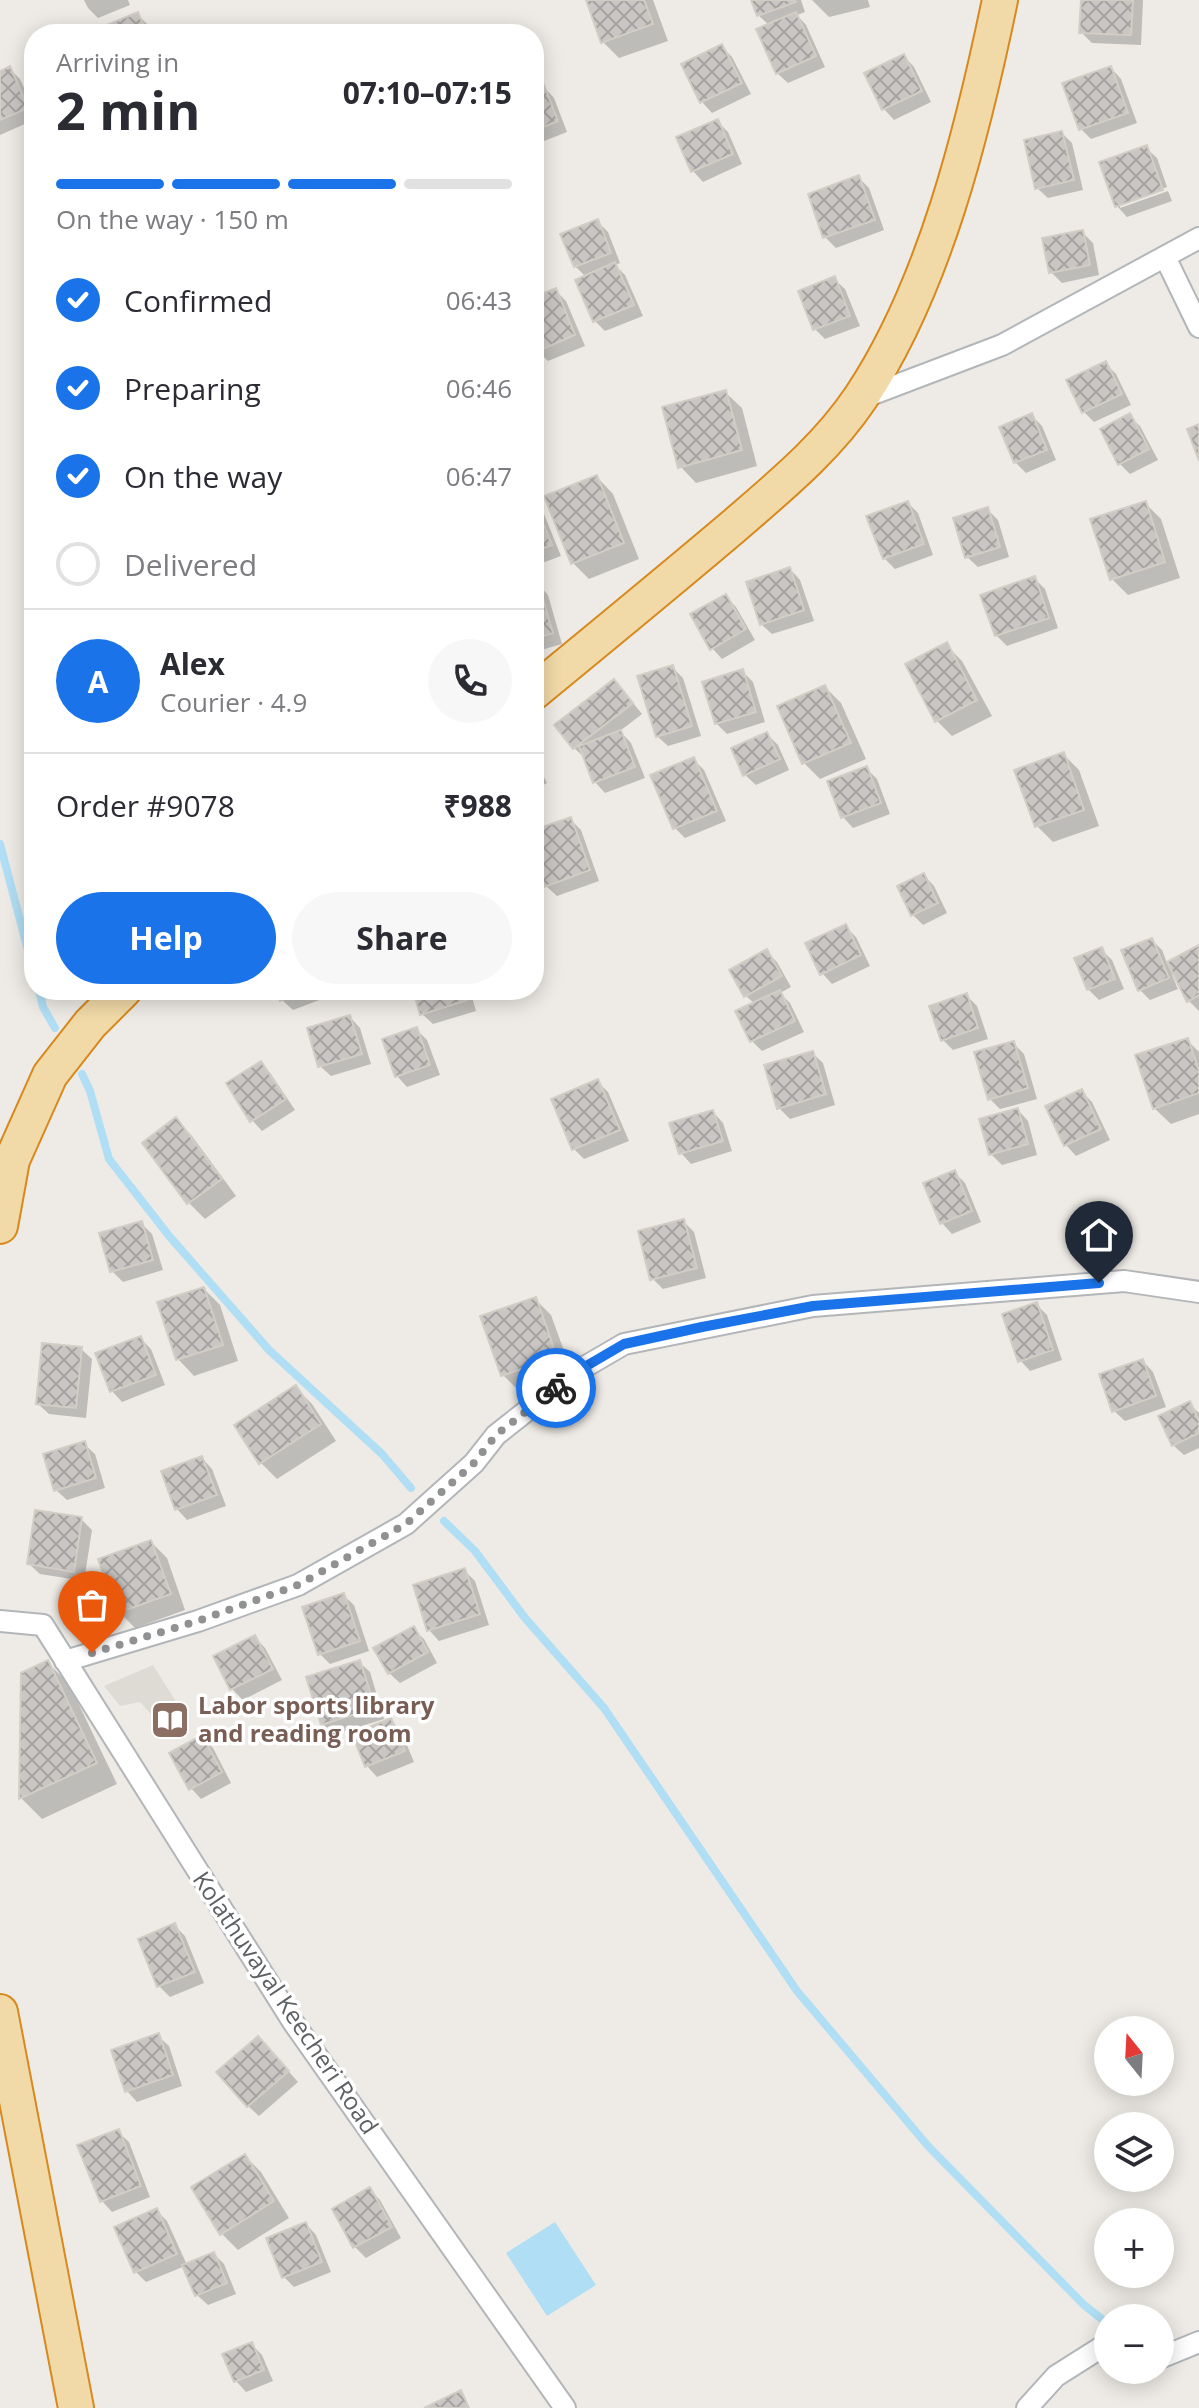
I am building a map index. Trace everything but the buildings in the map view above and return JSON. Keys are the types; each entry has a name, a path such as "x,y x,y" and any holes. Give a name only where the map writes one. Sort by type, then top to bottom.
{"highway":[{"path":"544,684 810,460 860,399 892,345 938,237 982,88 1000,0"},
{"path":"0,1226 12,1160 50,1075 90,1024 114,1000"},
{"path":"0,2012 76,2408"}],"street":[{"path":"860,399 1002,345 1199,238"},
{"path":"1165,257 1199,327"},
{"path":"65,1661 198,1621 298,1585 393,1532 474,1463 496,1435 576,1372 624,1344 813,1306 1124,1281 1199,1292"},
{"name":"Kolathuvayal Keecheri Road","path":"0,1621 43,1625 293,2022 565,2408"},
{"path":"1174,2352 1199,2342"},
{"path":"1027,2408 1056,2376 1094,2352"}],"shaded area":[{"path":"153,1665 185,1716 166,1731 140,1702 120,1706 104,1686"}],"water":[{"path":"555,2222 596,2285 547,2316 506,2253"}],"waterway":[{"path":"0,844 24,935"},
{"path":"41,1000 55,1028"},
{"path":"82,1074 90,1091 109,1159 170,1237 269,1350 382,1454 411,1488"},
{"path":"444,1521 475,1551 525,1618 604,1708 797,1991 928,2146 1094,2313"}],"way so far":[{"path":"92,1653 198,1621 298,1585 406,1524 474,1463 496,1435 556,1388"}],"place":[{"name":"Labor sports library and reading room","path":"170,1720"}],"route":[{"path":"556,1388 576,1372 624,1344 702,1327 813,1306 1099,1283"}]}
